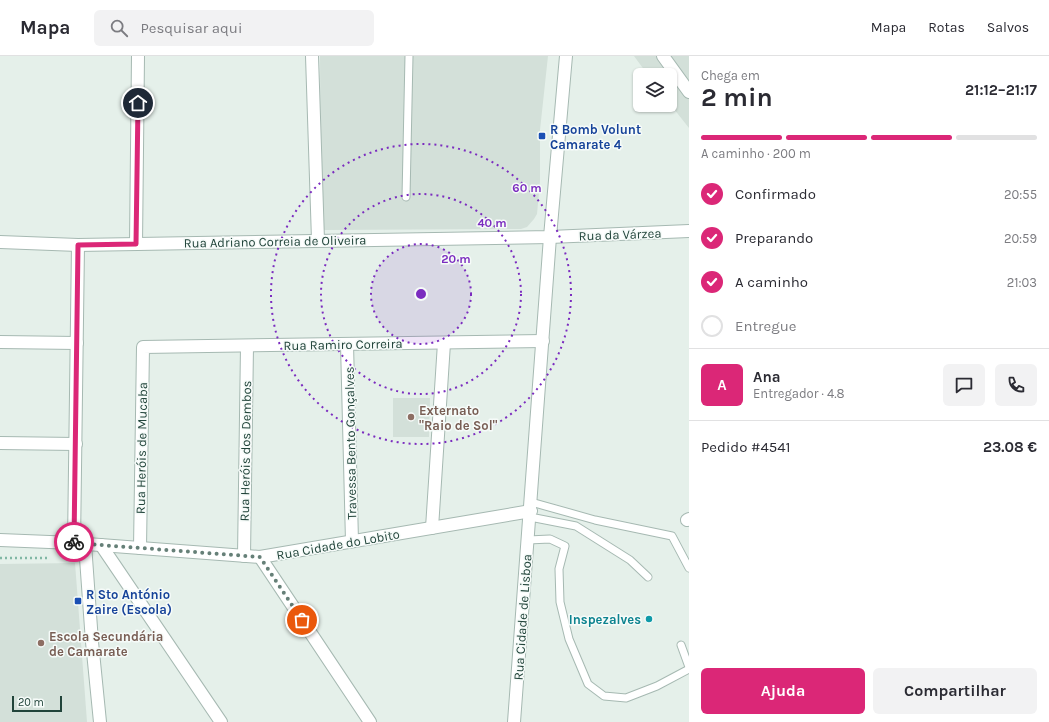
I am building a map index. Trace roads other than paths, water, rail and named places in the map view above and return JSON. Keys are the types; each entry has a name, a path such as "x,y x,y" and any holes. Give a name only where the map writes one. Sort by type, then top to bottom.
{"street":[{"path":"136,244 138,56"},
{"path":"312,56 318,240"},
{"name":"Rua Cidade de Lisboa","path":"514,722 531,510 550,237 566,56"},
{"path":"664,56 689,92"},
{"name":"Rua da Várzea","path":"550,237 689,232"},
{"name":"Rua Adriano Correia de Oliveira","path":"0,242 78,245 550,237"},
{"path":"78,245 76,444 80,544 100,722"},
{"name":"Rua Ramiro Correira","path":"143,348 543,341"},
{"path":"0,342 77,343"},
{"path":"432,528 444,343"},
{"name":"Travessa Bento Gonçalves","path":"348,344 352,541"},
{"name":"Rua Heróis dos Dembos","path":"244,556 247,346"},
{"name":"Rua Heróis de Mucaba","path":"140,548 143,348"},
{"path":"0,443 76,444"},
{"name":"Rua Cidade do Lobito","path":"0,540 101,545 260,557 531,510"},
{"path":"101,545 221,722"},
{"path":"260,557 370,722"}],"lane":[{"path":"406,197 409,56"},
{"path":"531,510 595,520 672,536 689,568"},
{"path":"531,510 576,526 630,560 648,577"},
{"path":"528,540 550,539 565,546 559,569 560,602 570,639 588,684 604,696 626,698 657,686 689,668 681,645"}],"place":[{"name":"R Bomb Volunt Camarate 4","path":"542,136"},
{"name":"Externato \"Raio de Sol\"","path":"411,417"},
{"name":"R Sto António Zaire (Escola)","path":"78,601"},
{"name":"Inspezalves","path":"649,619"},
{"name":"Escola Secundária de Camarate","path":"41,643"}]}
